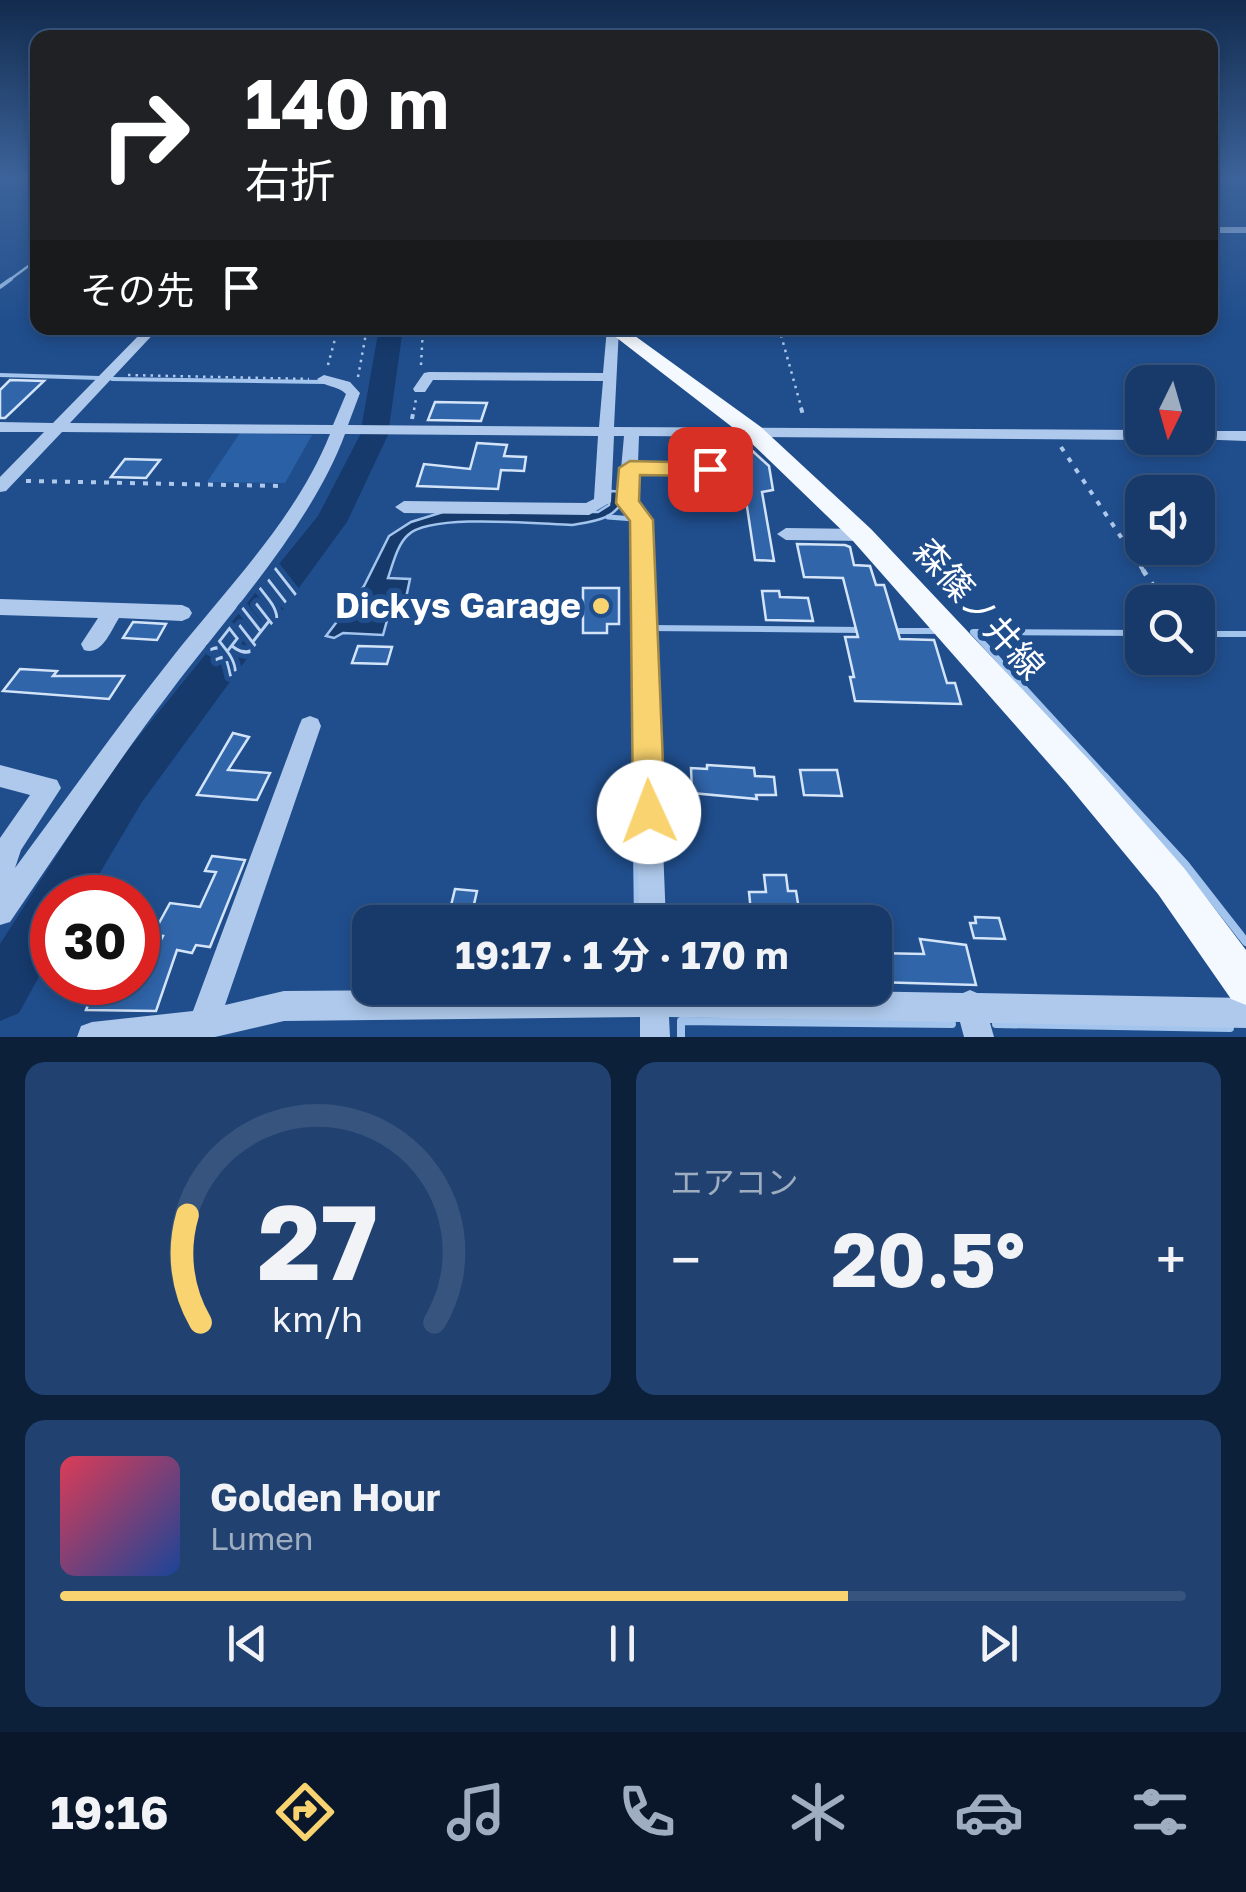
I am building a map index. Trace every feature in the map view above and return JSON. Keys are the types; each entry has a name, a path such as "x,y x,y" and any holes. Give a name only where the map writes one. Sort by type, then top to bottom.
{"main road":[{"name":"森篠ノ井線","path":"622,335 753,432 862,534 1148,854 1246,984"}],"street":[{"path":"1218,230 1246,230"},
{"path":"3,483 146,335"},
{"path":"404,507 589,508 602,502 606,378 612,335"},
{"path":"424,382 606,378"},
{"path":"0,912 146,707 296,514 342,428 354,393 345,385 324,379"},
{"path":"0,427 1125,435"},
{"path":"631,430 628,503 641,520 652,905"},
{"path":"1215,436 1246,436"},
{"path":"630,468 710,469"},
{"path":"786,534 862,534"},
{"path":"0,606 182,613"},
{"path":"91,644 113,611"},
{"path":"203,1024 310,726"},
{"path":"0,776 49,788 5,850 0,876"},
{"path":"892,1003 1246,1013"},
{"path":"92,1037 203,1024 284,1006 352,1004"},
{"path":"654,1005 655,1037"},
{"path":"970,1005 978,1037"}],"path":[{"path":"109,374 324,379 336,335"},
{"path":"354,393 366,335"},
{"path":"781,335 808,432"},
{"path":"1053,434 1153,585"},
{"path":"3,483 282,486"}],"shaded area":[{"path":"240,433 312,435 285,483 207,482"},
{"path":"610,491 626,492 623,501 612,513 590,522 461,522 420,528 408,535 398,549 388,578 410,579 406,598 393,599 383,635 326,636 364,586 389,536 411,522 443,512 598,512 609,505"}],"building":[{"path":"10,380 44,381 5,418 0,418 0,390"},
{"path":"435,402 487,403 481,421 428,420"},
{"path":"477,443 507,445 504,456 526,457 524,471 501,470 498,489 417,486 424,464 470,469"},
{"path":"717,444 746,445 769,466 773,490 762,492 774,561 755,560 740,460 718,459"},
{"path":"125,459 160,460 146,478 111,477"},
{"path":"797,544 845,545 850,547 854,565 870,566 876,585 884,585 900,639 934,640 947,683 955,683 961,704 855,701 845,637 858,637 843,578 804,577"},
{"name":"Dickys Garage","path":"583,588 619,588 619,624 607,624 607,633 583,633"},
{"path":"762,591 779,591 780,597 808,598 813,621 766,620"},
{"path":"133,622 166,624 157,640 123,638"},
{"path":"358,646 392,647 387,664 352,663"},
{"path":"20,669 57,671 53,676 124,676 109,699 3,691"},
{"path":"233,733 249,737 228,770 270,773 257,800 197,795"},
{"path":"707,765 754,768 755,776 774,777 776,795 756,795 757,799 692,793 691,768 707,769"},
{"path":"800,770 837,770 842,796 804,795"},
{"path":"212,856 245,860 210,947 196,945 192,953 177,950 160,999 163,936 160,921 170,903 200,907 216,872 205,871"},
{"path":"764,875 786,875 788,891 796,891 798,905 750,905 749,892 766,892"},
{"path":"455,889 477,891 474,905 451,905"},
{"path":"975,917 999,918 1005,939 974,938 970,923 976,923"},
{"path":"920,939 966,945 976,985 892,983 892,953 924,954"},
{"path":"88,1005 158,1005 156,1011 86,1010"}],"waterway":[{"path":"8,281 30,265"},
{"path":"0,287 11,279"},
{"name":"沢山川","path":"71,875 126,787 331,522 374,435 390,335"},
{"path":"0,375 99,378"},
{"path":"112,379 324,382"},
{"path":"608,517 634,519"},
{"path":"648,628 862,630"},
{"path":"893,631 935,631"},
{"path":"1107,778 973,632 1125,633"},
{"path":"1215,634 1246,634"},
{"path":"635,705 636,778"},
{"path":"636,776 638,905"},
{"path":"1104,776 1185,864 1246,942"},
{"name":"沢山川","path":"0,994 30,943"},
{"path":"681,1037 681,1021 952,1024"},
{"path":"996,1024 1230,1028"}],"place":[{"name":"Dickys Garage","path":"601,606"}],"route":[{"path":"649,812 641,520 628,503 630,468 710,469"}]}
